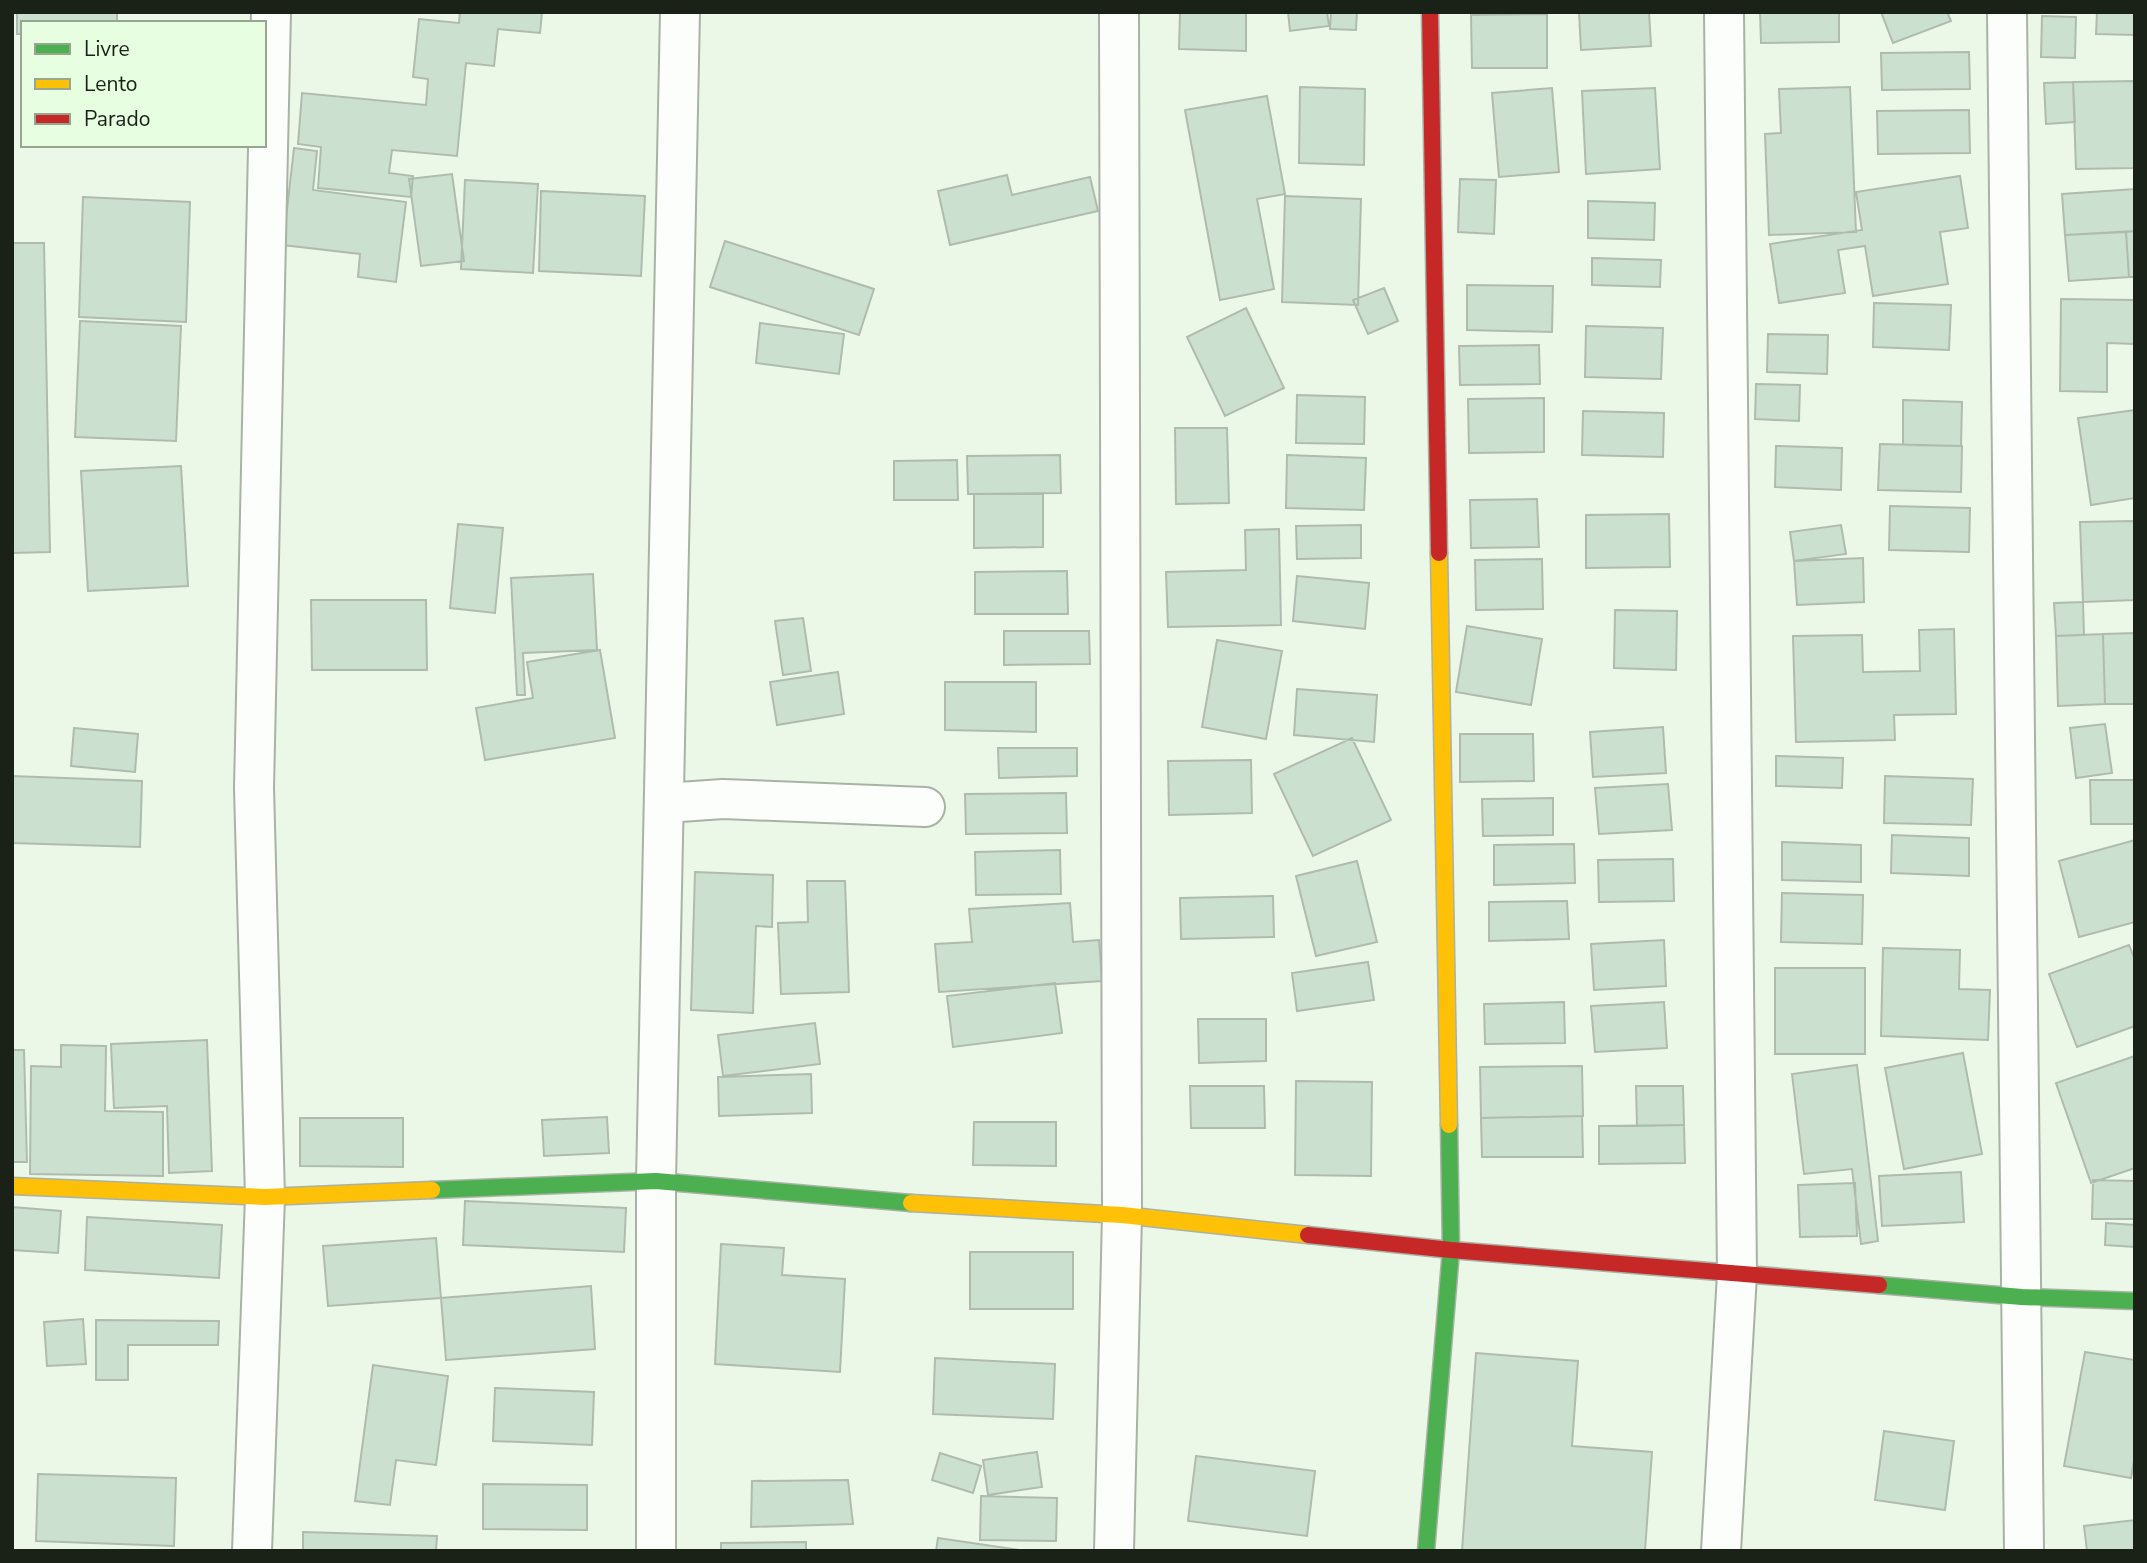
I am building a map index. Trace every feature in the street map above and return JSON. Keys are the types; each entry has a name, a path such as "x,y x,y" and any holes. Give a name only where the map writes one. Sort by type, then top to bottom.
{"street":[{"path":"252,1551 265,1197 254,788 271,12"},
{"path":"656,1551 656,1181 680,12"},
{"path":"1114,1551 1122,1215 1119,12"},
{"path":"1426,1551 1451,1250 1430,12"},
{"path":"1721,1551 1737,1274 1724,12"},
{"path":"2007,12 2024,1551"},
{"path":"665,803 723,799 925,807"},
{"path":"12,1186 265,1197 656,1181 911,1203 1122,1215 1451,1250 1737,1274 2022,1297 2135,1301"}],"building":[{"path":"17,12 117,12 117,21 21,21 21,34 17,34"},
{"path":"460,12 542,12 540,33 498,29 494,66 466,63 457,156 392,150 389,173 413,176 411,197 318,188 321,147 298,144 302,93 426,105 428,79 413,77 419,19 459,23"},
{"path":"1180,12 1246,12 1246,51 1179,49"},
{"path":"1288,12 1327,12 1329,26 1290,31"},
{"path":"1331,12 1357,12 1356,30 1330,29"},
{"path":"1579,12 1649,12 1651,46 1581,50"},
{"path":"1760,12 1839,12 1839,42 1761,43"},
{"path":"1881,12 1947,12 1951,21 1893,43"},
{"path":"2097,12 2135,12 2135,35 2096,34"},
{"path":"1547,14 1547,68 1472,68 1471,15"},
{"path":"2042,16 2076,17 2075,58 2041,57"},
{"path":"1969,52 1970,89 1882,90 1881,53"},
{"path":"2135,81 2135,168 2076,169 2073,82"},
{"path":"2073,82 2075,122 2046,124 2044,83"},
{"path":"1300,87 1365,89 1364,165 1299,163"},
{"path":"1850,87 1856,232 1769,235 1765,134 1781,133 1779,89"},
{"path":"1552,88 1559,172 1499,177 1492,93"},
{"path":"1655,88 1660,169 1586,174 1582,91"},
{"path":"1267,96 1285,194 1257,199 1274,289 1220,300 1185,110"},
{"path":"1969,110 1970,153 1878,154 1877,111"},
{"path":"294,148 317,151 313,190 406,202 396,282 358,277 360,254 283,245"},
{"path":"452,174 464,261 421,266 409,179"},
{"path":"1007,175 1012,195 1090,177 1098,211 950,245 938,191"},
{"path":"1960,176 1968,228 1940,232 1948,284 1873,296 1865,246 1838,250 1845,293 1779,303 1770,244 1862,230 1856,192"},
{"path":"1460,179 1496,180 1494,234 1458,232"},
{"path":"465,180 538,184 533,273 461,269"},
{"path":"2135,189 2135,231 2065,235 2062,194"},
{"path":"541,191 645,196 641,276 539,271"},
{"path":"1285,196 1361,199 1358,305 1282,302"},
{"path":"83,197 190,202 186,322 79,317"},
{"path":"1588,201 1655,203 1654,240 1588,238"},
{"path":"2135,231 2135,277 2129,277 2126,232"},
{"path":"2126,232 2129,277 2069,281 2065,235"},
{"path":"725,241 874,289 859,335 710,287"},
{"path":"12,243 44,243 50,552 12,553"},
{"path":"1592,258 1661,260 1660,287 1592,285"},
{"path":"1467,285 1553,286 1552,332 1467,330"},
{"path":"1384,288 1398,321 1368,334 1353,300"},
{"path":"2061,299 2135,300 2135,344 2107,343 2107,392 2060,391"},
{"path":"1874,303 1951,305 1949,350 1873,347"},
{"path":"1246,308 1284,388 1225,416 1187,337"},
{"path":"80,321 181,326 176,441 75,437"},
{"path":"760,323 844,334 839,374 756,363"},
{"path":"1586,326 1663,328 1661,379 1585,377"},
{"path":"1768,334 1828,335 1827,374 1767,372"},
{"path":"1539,345 1540,384 1460,385 1459,346"},
{"path":"1756,384 1800,385 1799,421 1755,419"},
{"path":"1297,395 1365,397 1364,444 1296,443"},
{"path":"1544,398 1544,452 1469,453 1468,399"},
{"path":"1903,400 1962,402 1961,446 1903,445"},
{"path":"2135,410 2135,498 2091,505 2078,418"},
{"path":"1583,411 1664,413 1663,457 1582,455"},
{"path":"1175,428 1227,428 1229,503 1176,504"},
{"path":"1880,444 1962,446 1961,492 1878,490"},
{"path":"1776,446 1842,448 1841,490 1775,487"},
{"path":"1060,455 1061,493 968,494 967,456"},
{"path":"1287,455 1366,458 1364,510 1286,508"},
{"path":"957,460 958,500 894,500 894,461"},
{"path":"181,466 188,586 88,591 81,471"},
{"path":"974,494 1043,494 1043,547 974,548"},
{"path":"1537,499 1539,547 1471,548 1470,500"},
{"path":"1890,506 1970,508 1969,552 1889,550"},
{"path":"1669,514 1670,567 1586,568 1586,515"},
{"path":"2134,521 2135,600 2083,602 2080,522"},
{"path":"458,524 503,528 495,613 450,608"},
{"path":"1361,525 1361,558 1297,559 1296,526"},
{"path":"1841,525 1846,554 1794,561 1790,532"},
{"path":"1279,529 1281,625 1168,627 1166,572 1246,570 1245,530"},
{"path":"1863,558 1864,602 1797,605 1794,561"},
{"path":"1542,559 1543,609 1476,610 1475,560"},
{"path":"1067,571 1068,614 975,614 975,572"},
{"path":"593,574 597,650 523,653 525,695 517,695 511,578"},
{"path":"1297,576 1369,583 1365,629 1293,621"},
{"path":"311,600 426,600 427,670 312,670"},
{"path":"2083,602 2084,635 2056,636 2054,603"},
{"path":"1615,610 1677,611 1676,670 1614,668"},
{"path":"803,618 811,671 783,675 775,621"},
{"path":"1467,626 1542,639 1531,705 1456,692"},
{"path":"1954,629 1956,714 1894,715 1895,740 1796,742 1793,636 1862,635 1863,672 1920,671 1919,630"},
{"path":"1004,631 1089,631 1090,664 1004,665"},
{"path":"2135,633 2135,704 2105,704 2103,634"},
{"path":"2103,634 2105,704 2058,706 2056,636"},
{"path":"1217,640 1282,651 1266,739 1202,727"},
{"path":"600,650 615,738 485,760 476,708 533,698 527,662"},
{"path":"838,672 844,714 777,725 770,682"},
{"path":"945,682 1036,682 1036,732 945,730"},
{"path":"1297,689 1377,695 1374,742 1294,735"},
{"path":"2105,724 2112,773 2076,778 2070,728"},
{"path":"1663,727 1666,773 1593,777 1590,732"},
{"path":"74,728 138,734 135,772 71,766"},
{"path":"1460,734 1533,734 1534,781 1460,782"},
{"path":"1352,738 1391,820 1313,856 1274,774"},
{"path":"998,748 1077,748 1077,776 999,778"},
{"path":"1776,756 1843,758 1842,788 1776,786"},
{"path":"1251,760 1252,813 1169,815 1168,761"},
{"path":"12,776 142,781 140,847 12,843"},
{"path":"1885,776 1973,779 1971,825 1884,823"},
{"path":"2090,780 2135,780 2135,824 2091,824"},
{"path":"1668,784 1672,830 1599,834 1595,788"},
{"path":"1066,793 1067,833 966,834 965,794"},
{"path":"1553,798 1553,835 1483,836 1482,799"},
{"path":"1892,835 1969,838 1969,876 1891,873"},
{"path":"2135,840 2135,922 2079,937 2059,861"},
{"path":"1782,842 1861,845 1861,882 1782,880"},
{"path":"1574,844 1575,883 1494,885 1494,845"},
{"path":"1060,850 1061,894 976,895 975,852"},
{"path":"1673,859 1674,901 1599,902 1598,860"},
{"path":"1357,861 1377,942 1316,956 1296,876"},
{"path":"695,872 773,875 772,927 756,926 753,1013 691,1010"},
{"path":"807,881 845,881 849,992 781,994 778,923 808,922"},
{"path":"1782,893 1863,895 1862,944 1781,942"},
{"path":"1273,896 1274,937 1181,939 1180,898"},
{"path":"1567,901 1569,939 1489,941 1489,902"},
{"path":"1070,903 1073,942 1099,940 1102,981 939,992 935,944 972,942 969,909"},
{"path":"1664,940 1666,986 1594,990 1591,944"},
{"path":"2129,945 2135,960 2135,1026 2077,1047 2049,974"},
{"path":"1883,948 1960,950 1959,989 1990,990 1988,1040 1881,1036"},
{"path":"1368,962 1374,1000 1297,1011 1292,973"},
{"path":"1775,968 1865,968 1865,1054 1775,1054"},
{"path":"1055,983 1062,1033 953,1047 947,996"},
{"path":"1564,1002 1565,1043 1485,1044 1484,1004"},
{"path":"1664,1002 1667,1048 1595,1052 1591,1006"},
{"path":"1198,1019 1266,1019 1266,1061 1199,1063"},
{"path":"815,1023 820,1064 723,1076 718,1035"},
{"path":"207,1040 212,1171 169,1173 167,1106 114,1108 111,1044"},
{"path":"61,1045 106,1046 105,1111 163,1112 163,1176 30,1174 31,1066 61,1067"},
{"path":"12,1050 24,1050 27,1162 12,1162"},
{"path":"1963,1053 1982,1154 1904,1169 1885,1068"},
{"path":"2135,1056 2135,1168 2091,1183 2056,1083"},
{"path":"1857,1065 1878,1241 1861,1244 1852,1169 1804,1174 1792,1074"},
{"path":"1582,1066 1583,1116 1481,1118 1480,1067"},
{"path":"811,1074 812,1113 719,1116 718,1077"},
{"path":"1296,1081 1372,1082 1371,1176 1295,1175"},
{"path":"1190,1086 1264,1086 1265,1128 1191,1128"},
{"path":"1636,1086 1683,1086 1684,1125 1637,1126"},
{"path":"1582,1116 1583,1157 1482,1157 1481,1118"},
{"path":"607,1117 609,1153 544,1156 542,1120"},
{"path":"300,1118 403,1118 403,1167 300,1166"},
{"path":"974,1122 1056,1122 1056,1166 973,1165"},
{"path":"1684,1125 1685,1163 1599,1164 1599,1126"},
{"path":"1961,1172 1964,1222 1882,1226 1879,1176"},
{"path":"2093,1180 2135,1181 2135,1219 2092,1219"},
{"path":"1855,1183 1857,1236 1800,1237 1798,1185"},
{"path":"465,1201 626,1208 624,1252 463,1245"},
{"path":"12,1207 61,1211 58,1253 12,1250"},
{"path":"87,1217 222,1225 219,1278 85,1270"},
{"path":"2106,1223 2135,1225 2135,1247 2105,1245"},
{"path":"436,1238 441,1298 328,1306 323,1246"},
{"path":"721,1244 784,1248 782,1275 845,1279 840,1372 715,1364"},
{"path":"970,1252 1073,1252 1073,1309 970,1309"},
{"path":"591,1286 595,1349 446,1360 441,1298"},
{"path":"83,1319 86,1364 47,1366 44,1322"},
{"path":"96,1320 219,1321 218,1345 128,1345 128,1380 96,1380"},
{"path":"2085,1352 2135,1360 2135,1455 2131,1478 2064,1466"},
{"path":"1476,1353 1578,1361 1572,1446 1652,1452 1645,1551 1462,1551"},
{"path":"935,1358 1055,1364 1053,1419 933,1414"},
{"path":"373,1365 448,1376 436,1465 396,1460 390,1505 355,1501"},
{"path":"495,1388 594,1392 592,1445 493,1441"},
{"path":"1884,1431 1954,1441 1945,1510 1875,1500"},
{"path":"1037,1452 1042,1487 988,1495 983,1460"},
{"path":"940,1453 981,1466 973,1493 932,1480"},
{"path":"1196,1456 1315,1471 1307,1536 1188,1521"},
{"path":"38,1474 176,1478 174,1546 36,1541"},
{"path":"848,1480 853,1524 751,1527 752,1481"},
{"path":"483,1484 587,1485 587,1530 483,1529"},
{"path":"981,1496 1057,1498 1056,1541 980,1540"},
{"path":"2135,1520 2135,1551 2087,1551 2084,1526"},
{"path":"303,1532 437,1536 436,1551 303,1551"},
{"path":"938,1538 1026,1551 936,1551"},
{"path":"806,1542 806,1551 721,1551 721,1543"}],"traffic: fast":[{"path":"1426,1551 1451,1250 1449,1125"},
{"path":"432,1190 656,1181 911,1203"},
{"path":"1879,1285 2022,1297 2135,1301"}],"traffic: slow":[{"path":"1439,553 1449,1125"},
{"path":"12,1186 265,1197 432,1190"},
{"path":"911,1203 1122,1215 1308,1235"}],"traffic: jam":[{"path":"1430,12 1439,553"},
{"path":"1308,1235 1451,1250 1879,1285"}]}
